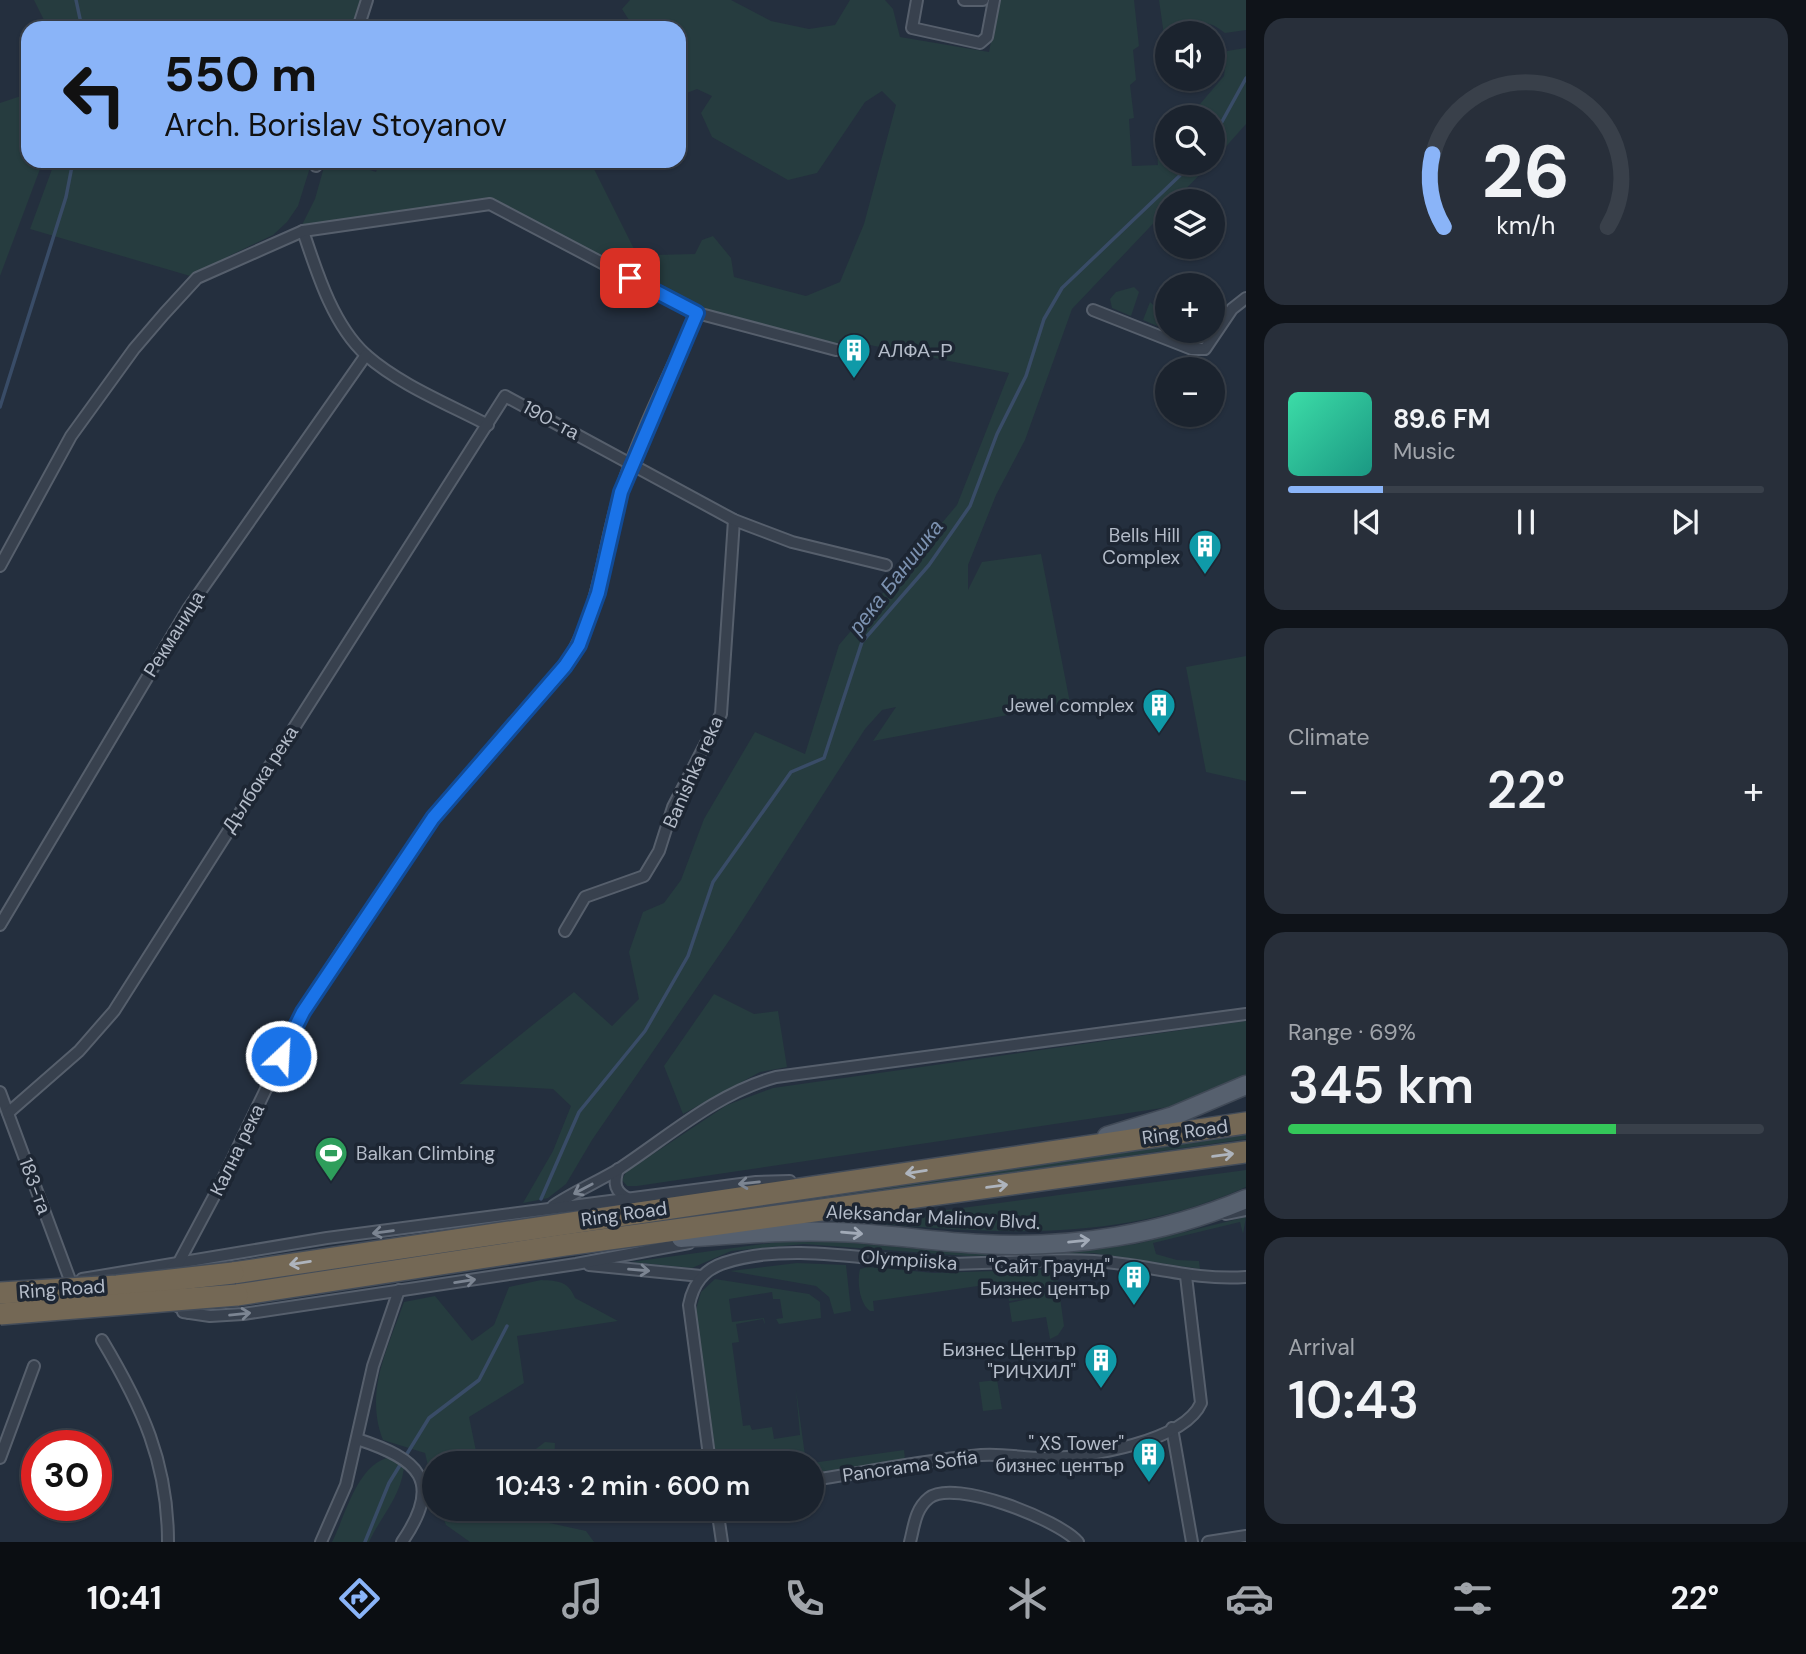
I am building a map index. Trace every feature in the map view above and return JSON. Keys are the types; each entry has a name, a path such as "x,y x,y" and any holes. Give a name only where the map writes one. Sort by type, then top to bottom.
{"highway":[{"name":"Ring Road","path":"0,1293 105,1287 233,1273 1246,1123"},
{"name":"Ring Road","path":"0,1314 237,1295 565,1245 1246,1152"},
{"path":"760,1232 969,1190"}],"main road":[{"path":"1056,1151 1210,1102 1246,1085"},
{"name":"Aleksandar Malinov Blvd.","path":"565,1245 760,1232 837,1232 980,1244 1029,1245 1096,1240 1202,1217 1246,1199"}],"street":[{"path":"360,21 367,0"},
{"path":"917,0 912,28 980,43 987,37 994,0"},
{"path":"964,0 983,0"},
{"path":"0,566 90,408 134,349 180,296 197,278 303,231 490,204 697,313 836,350"},
{"path":"303,231 326,292 366,355 419,389 488,425"},
{"path":"1093,310 1192,349 1205,349 1232,309 1246,298"},
{"name":"Кална река","path":"189,1313 171,1303 164,1289 168,1271 179,1262 219,1187 303,1012 433,818 565,666 579,645 590,620 621,492 631,463 697,313"},
{"name":"Рекманица","path":"0,925 188,609 366,355"},
{"name":"190-та","path":"488,425 505,396 734,520 792,542 886,565"},
{"name":"Дълбока река","path":"8,1113 79,1051 114,1011 488,425"},
{"name":"Banishka reka","path":"565,931 585,897 644,876 659,851 673,807 721,714 734,520"},
{"path":"548,1209 618,1169 747,1085 776,1077 1246,1014"},
{"name":"183-та","path":"0,1092 70,1280"},
{"path":"618,1169 615,1186 619,1194 629,1199"},
{"path":"0,1284 70,1280 548,1209 756,1182 867,1180"},
{"path":"1202,1217 1246,1210"},
{"path":"0,1321 142,1312 243,1314 576,1264 737,1235"},
{"name":"Olympiiska","path":"701,1276 731,1261 803,1254 939,1264 1094,1261 1186,1276 1246,1277"},
{"path":"576,1264 701,1276 692,1290 689,1313 708,1451"},
{"name":"Panorama Sofia","path":"824,1478 982,1455 1046,1459 1070,1456 1129,1447 1172,1428 1198,1408 1201,1398 1186,1276"},
{"path":"321,1542 346,1485 373,1366 399,1290"},
{"path":"102,1340 132,1390 156,1446 164,1479 168,1542"},
{"path":"0,1458 34,1366"},
{"path":"1172,1428 1192,1542"},
{"path":"357,1439 392,1450 418,1472 422,1486 422,1504 418,1519 402,1542"},
{"path":"910,1542 917,1512 930,1497 949,1491 969,1494 1054,1523 1078,1542"},
{"path":"719,1521 722,1542"},
{"path":"1208,1542 1246,1536"}],"green space":[{"path":"34,0 361,0 355,21 44,21"},
{"path":"630,0 731,0 771,21 809,29 835,25 850,0 885,0 893,9 900,37 989,52 999,0 1134,0 1139,46 1133,50 1136,80 1130,85 1134,118 1129,119 1132,166 1155,165 1155,175 1199,175 1186,189 1155,189 1155,222 1072,309 1025,440 996,495 968,565 968,590 982,562 1041,554 1070,703 873,741 896,707 882,710 865,729 735,932 592,1140 566,1184 548,1198 523,1203 553,1151 571,1106 553,1089 459,1084 574,992 612,1026 639,999 629,952 643,912 664,903 681,880 704,819 755,732 805,754 839,645 957,505 1009,373 840,339 837,346 699,310 504,204 483,198 301,227 315,199 324,168 364,168 376,172 377,168 594,168 634,249 654,255 695,254 702,240 713,236 731,258 734,277 806,296 840,282 864,224 896,105 882,91 865,102 817,173 788,180 712,137 701,113 712,96 697,89 686,93 686,21 630,21 622,9"},
{"path":"1159,0 1246,0 1246,30 1225,33 1225,21 1162,21"},
{"path":"1246,48 1246,124 1225,148 1225,105 1199,105 1211,91 1225,91 1227,51"},
{"path":"21,96 21,168 40,168 0,276 0,103"},
{"path":"52,168 310,168 298,206 287,222 273,235 229,256 197,278 30,229"},
{"path":"1134,287 1139,292 1131,316 1112,308 1110,299 1116,292"},
{"path":"1150,302 1155,306 1155,325 1143,320"},
{"path":"1246,656 1246,781 1206,772 1186,667"},
{"path":"714,994 754,1014 778,1011 787,1067 760,1072 683,1114 664,1066"},
{"path":"1246,1021 1246,1075 1169,1107 637,1186 627,1186 622,1180 626,1172 727,1105 773,1088"},
{"path":"1246,1135 1246,1139 600,1232 600,1228"},
{"path":"1246,1170 1246,1187 1197,1206 1101,1226 1006,1231 857,1222"},
{"path":"1246,1217 1243,1234 1240,1222 1153,1243 1156,1254 1177,1260 1199,1261 1200,1269 1093,1253 967,1256 804,1244 731,1251 692,1268 631,1262 785,1241 829,1241 977,1254 1072,1252 1136,1244"},
{"path":"797,1263 846,1265 851,1311 834,1314 829,1297 816,1286 730,1271"},
{"path":"868,1267 934,1273 1056,1269 1064,1326 1058,1335 1050,1339 1046,1317 1012,1322 1009,1303 1043,1296 1009,1301 1006,1282 873,1301 874,1311 870,1311 863,1303 859,1285 860,1269"},
{"path":"715,1279 809,1294 820,1302 821,1318 779,1324 776,1319 783,1318 780,1299 773,1299 772,1292 729,1299 732,1322 764,1318 765,1325 763,1319 736,1324 739,1342 732,1343 743,1426 750,1425 752,1430 772,1427 774,1439 800,1435 796,1390 804,1451 715,1451 695,1313 701,1292"},
{"path":"541,1280 562,1283 575,1298 618,1321 517,1336 524,1383 469,1417 476,1451 422,1452 383,1440 376,1405 377,1387 385,1353 404,1302 435,1296 472,1341 494,1325 509,1287"},
{"path":"997,1380 1002,1409 983,1411 979,1382"},
{"path":"545,1442 555,1443 555,1451 533,1451"},
{"path":"904,1450 905,1459 824,1471 824,1461"},
{"path":"391,1457 404,1468 402,1479 369,1542 332,1542 361,1479 379,1461"},
{"path":"444,1521 541,1521 586,1531 594,1542 470,1542 446,1525"}],"waterway":[{"path":"76,0 80,21"},
{"name":"река Банишка","path":"1225,116 1246,78"},
{"path":"0,407 66,197 72,168"},
{"name":"река Банишка","path":"541,1199 579,1112 645,1031 688,956 713,882 791,772 824,758 862,642 929,565 970,506 997,434 1026,376 1044,319 1062,288 1180,175"},
{"name":"река Банишка","path":"365,1542 389,1483 429,1418 479,1380 507,1326"}],"place":[{"name":"АЛФА-Р","path":"854,380"},
{"name":"Bells Hill Complex","path":"1205,576"},
{"name":"Jewel complex","path":"1159,735"},
{"name":"Balkan Climbing","path":"331,1183"},
{"name":"\"Сайт Граунд\" Бизнес център","path":"1134,1307"},
{"name":"Бизнес Център \"РИЧХИЛ\"","path":"1101,1390"},
{"name":"\" XS Tower\" бизнес център","path":"1149,1484"}],"route":[{"path":"281,1056 303,1012 343,949 433,818 565,666 579,645 598,593 621,492 631,463 697,313 630,278"}]}
